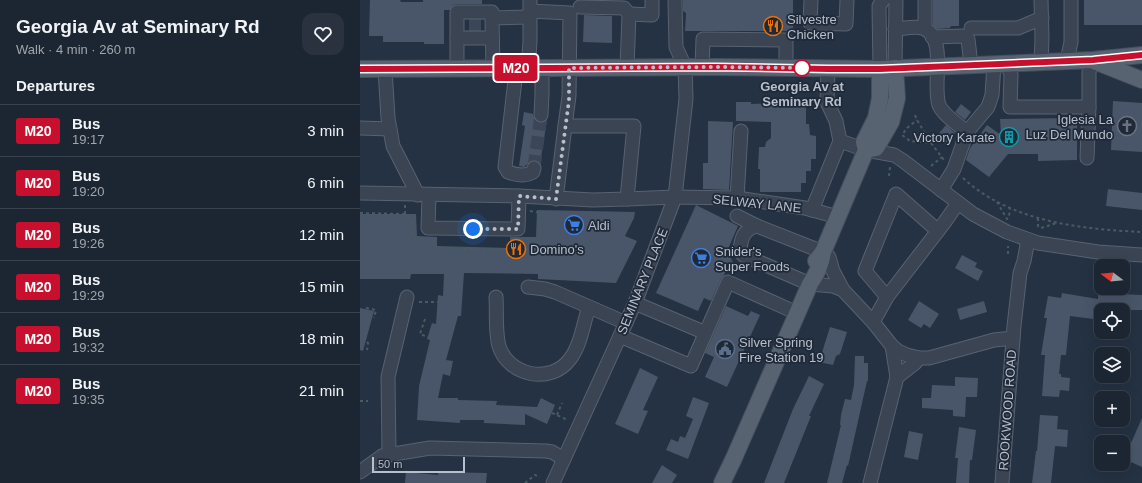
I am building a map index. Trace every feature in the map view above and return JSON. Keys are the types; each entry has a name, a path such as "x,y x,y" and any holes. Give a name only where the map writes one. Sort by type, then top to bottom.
{"main road":[{"path":"360,69 702,67 887,69 1093,60 1142,55"},
{"path":"1093,60 1142,80"},
{"path":"722,483 810,284 810,269 823,252 866,150 876,148 891,122 897,98 887,69"}],"street":[{"path":"629,14 652,15 652,0"},
{"path":"675,0 676,47 685,67"},
{"path":"811,0 810,23 846,24 847,0"},
{"path":"884,0 879,6 887,69"},
{"path":"887,69 895,29 896,2 894,0"},
{"path":"924,0 929,33 937,47 939,105 950,119 967,132"},
{"path":"1041,0 1041,62"},
{"path":"1067,61 1071,42 1071,0"},
{"path":"556,199 569,100 569,68 577,7"},
{"path":"457,68 477,28 530,9 577,7 624,8 629,14 627,68"},
{"path":"530,9 528,68 542,94 541,115"},
{"path":"972,28 1018,28 1042,18"},
{"path":"477,28 493,68"},
{"path":"895,29 918,28 929,33 964,36 968,39 971,65"},
{"path":"702,67 703,39 786,40 786,68"},
{"path":"1087,158 1089,72 1093,60"},
{"path":"1001,64 1010,75 1010,107 1089,107"},
{"path":"941,190 954,169 967,132 988,107 1001,64"},
{"name":"SEMINARY PLACE","path":"553,483 635,303 675,197 686,99 685,67"},
{"path":"528,68 515,80 505,167 508,172 522,175 528,175 533,172 534,168"},
{"path":"385,69 390,129 393,146 424,195 428,228 518,229 519,196"},
{"path":"812,210 840,141 836,121 827,102 828,69"},
{"path":"565,126 634,126 627,199"},
{"path":"360,128 390,129"},
{"path":"737,198 741,131"},
{"path":"840,141 866,150 894,155 986,222 1028,240 1078,249 1142,255"},
{"name":"SELWAY LANE","path":"360,193 519,196 556,199 675,197 737,198 812,210 838,217"},
{"path":"887,297 865,271 896,194 938,232"},
{"path":"873,322 887,297 938,232 958,203"},
{"path":"738,216 757,226 823,252 829,257 833,271 843,290 873,322 892,346 898,351 907,355 920,358 938,356 994,340 1013,338"},
{"path":"757,226 749,228 746,232 740,250 743,255 810,284 833,286 843,290"},
{"name":"ROOKWOOD ROAD","path":"1002,483 1013,338 1020,273 1028,240"},
{"path":"620,336 691,366 728,282 797,313"},
{"path":"528,287 555,292 626,323"},
{"path":"496,297 499,345 503,356 508,362 518,369 536,375 556,371 564,366 571,358 578,344 589,307"},
{"path":"389,455 388,377 413,299"},
{"path":"635,303 701,331"},
{"path":"870,483 897,377 892,346"},
{"path":"897,377 920,358"},
{"path":"360,472 382,456 430,448 546,451 552,452 564,459"}],"path":[{"path":"915,116 931,143 942,157 975,187 996,201 1038,218 1057,223 1142,232"},
{"path":"917,120 906,128 902,135 910,141 931,143"},
{"path":"931,166 942,157"},
{"path":"889,176 888,170 890,166"},
{"path":"996,201 1007,219 1009,217 1010,207"},
{"path":"537,211 541,213"},
{"path":"360,213 405,214"},
{"path":"1038,218 1038,226 1040,228 1057,223"},
{"path":"413,299 438,302"},
{"path":"366,308 376,310 374,318"},
{"path":"425,319 420,334 428,337"},
{"path":"367,342 367,350"},
{"path":"360,401 368,401"},
{"path":"557,415 562,403"},
{"path":"552,413 568,420"},
{"path":"525,483 535,475 540,477"}],"building":[{"path":"370,0 423,2 423,0 482,0 482,4 457,4 453,5 450,10 444,10 444,44 424,44 424,42 383,42 383,36 369,36"},
{"path":"683,0 793,0 793,31 685,31 686,13 683,11"},
{"path":"933,0 959,0 959,26 937,29 933,25"},
{"path":"1084,0 1142,0 1142,25 1084,25"},
{"path":"584,15 612,16 612,43 583,42"},
{"path":"469,20 481,20 481,30 469,30"},
{"name":"Iglesia La Luz Del Mundo","path":"1113,101 1142,103 1142,152 1111,150"},
{"path":"736,102 751,102 751,104 806,102 806,124 809,124 810,135 816,136 816,159 811,159 811,171 806,171 806,183 801,183 801,192 760,192 760,169 758,169 759,147 765,147 766,142 771,138 771,122 736,121"},
{"path":"961,104 971,112 965,120 955,112"},
{"path":"524,112 533,114 537,122 541,123 547,120 540,164 536,160 532,160 524,167 519,166 525,126 522,125"},
{"path":"1077,118 1077,160 1038,161 1038,154 1008,154 989,177 966,160 970,148 987,125 1001,135 1000,119"},
{"path":"708,121 733,122 729,190 703,189 703,163 708,163"},
{"path":"946,125 955,133 946,145 936,137"},
{"path":"1108,189 1142,193 1142,210 1106,206"},
{"name":"Snider's Super Foods","path":"696,205 738,226 728,249 732,250 729,257 732,259 711,301 704,298 698,311 656,293"},
{"path":"537,210 635,212 634,218 625,236 637,241 616,283 538,279 538,274 464,273 461,316 458,316 446,360 453,361 450,376 443,374 438,398 497,401 496,405 537,407 541,398 555,405 547,424 525,414 525,425 484,423 484,420 460,420 460,423 417,420 419,386 430,340 427,339 432,323 436,324 438,295 443,296 444,274 411,274 410,279 360,279 360,214 416,214 417,236 437,237 437,246 510,248 510,237 536,237"},
{"path":"962,255 977,263 975,267 983,271 978,281 955,268"},
{"path":"1062,293 1098,299 1098,295 1142,295 1142,310 1130,310 1130,303 1094,303 1094,319 1070,316 1066,355 1061,355 1059,374 1061,374 1061,377 1070,378 1069,391 1060,390 1059,397 1042,396 1045,355 1041,355 1047,318 1044,318 1048,296 1061,298"},
{"path":"919,301 939,314 930,328 924,324 921,328 908,320"},
{"path":"984,301 987,312 960,320 957,309"},
{"name":"Silver Spring Fire Station 19","path":"726,306 748,316 751,311 760,315 727,387 705,377 714,357 705,353"},
{"path":"360,308 374,311 363,351 360,350"},
{"path":"830,327 847,332 840,354 836,356 833,365 819,362"},
{"path":"855,356 864,356 864,363 868,363 868,381 848,466 847,465 842,483 827,483 841,425 841,415 845,399 851,400 854,385"},
{"path":"640,368 658,377 643,410 648,411 638,434 615,424"},
{"path":"809,376 824,384 809,416 811,416 784,483 764,483 793,409"},
{"path":"955,377 978,378 977,397 966,397 965,417 953,416 953,410 922,408 922,398 931,398 932,385 955,386"},
{"path":"693,397 709,403 688,459 666,450 671,439 678,442 680,436 685,438 693,419 686,416"},
{"path":"1040,415 1058,416 1057,429 1068,430 1067,447 1055,446 1051,483 1032,483 1037,451"},
{"path":"1142,418 1142,467 1130,462 1130,445"},
{"path":"959,427 976,430 972,460 970,460 969,483 956,483 958,458 955,458"},
{"path":"909,431 923,434 918,460 904,457"},
{"path":"662,465 677,475 672,483 652,483"},
{"path":"406,472 438,475 438,472 487,473 486,483 405,483"}],"tunnel":[{"path":"469,25 481,25"},
{"path":"534,168 541,115"}],"bus line":[{"name":"M20","path":"360,69 715,67 880,69 1093,60 1142,55"}],"place":[{"name":"Silvestre Chicken","path":"773,26"},
{"name":"Georgia Av at Seminary Rd","path":"802,68"},
{"name":"Iglesia La Luz Del Mundo","path":"1127,126"},
{"name":"Victory Karate","path":"1009,137"},
{"name":"Aldi","path":"574,225"},
{"name":"Domino's","path":"516,249"},
{"name":"Snider's Super Foods","path":"701,258"},
{"name":"Silver Spring Fire Station 19","path":"725,349"}],"route":[{"path":"473,229 518,229 519,196 556,199 569,100 569,68 802,68"}]}
